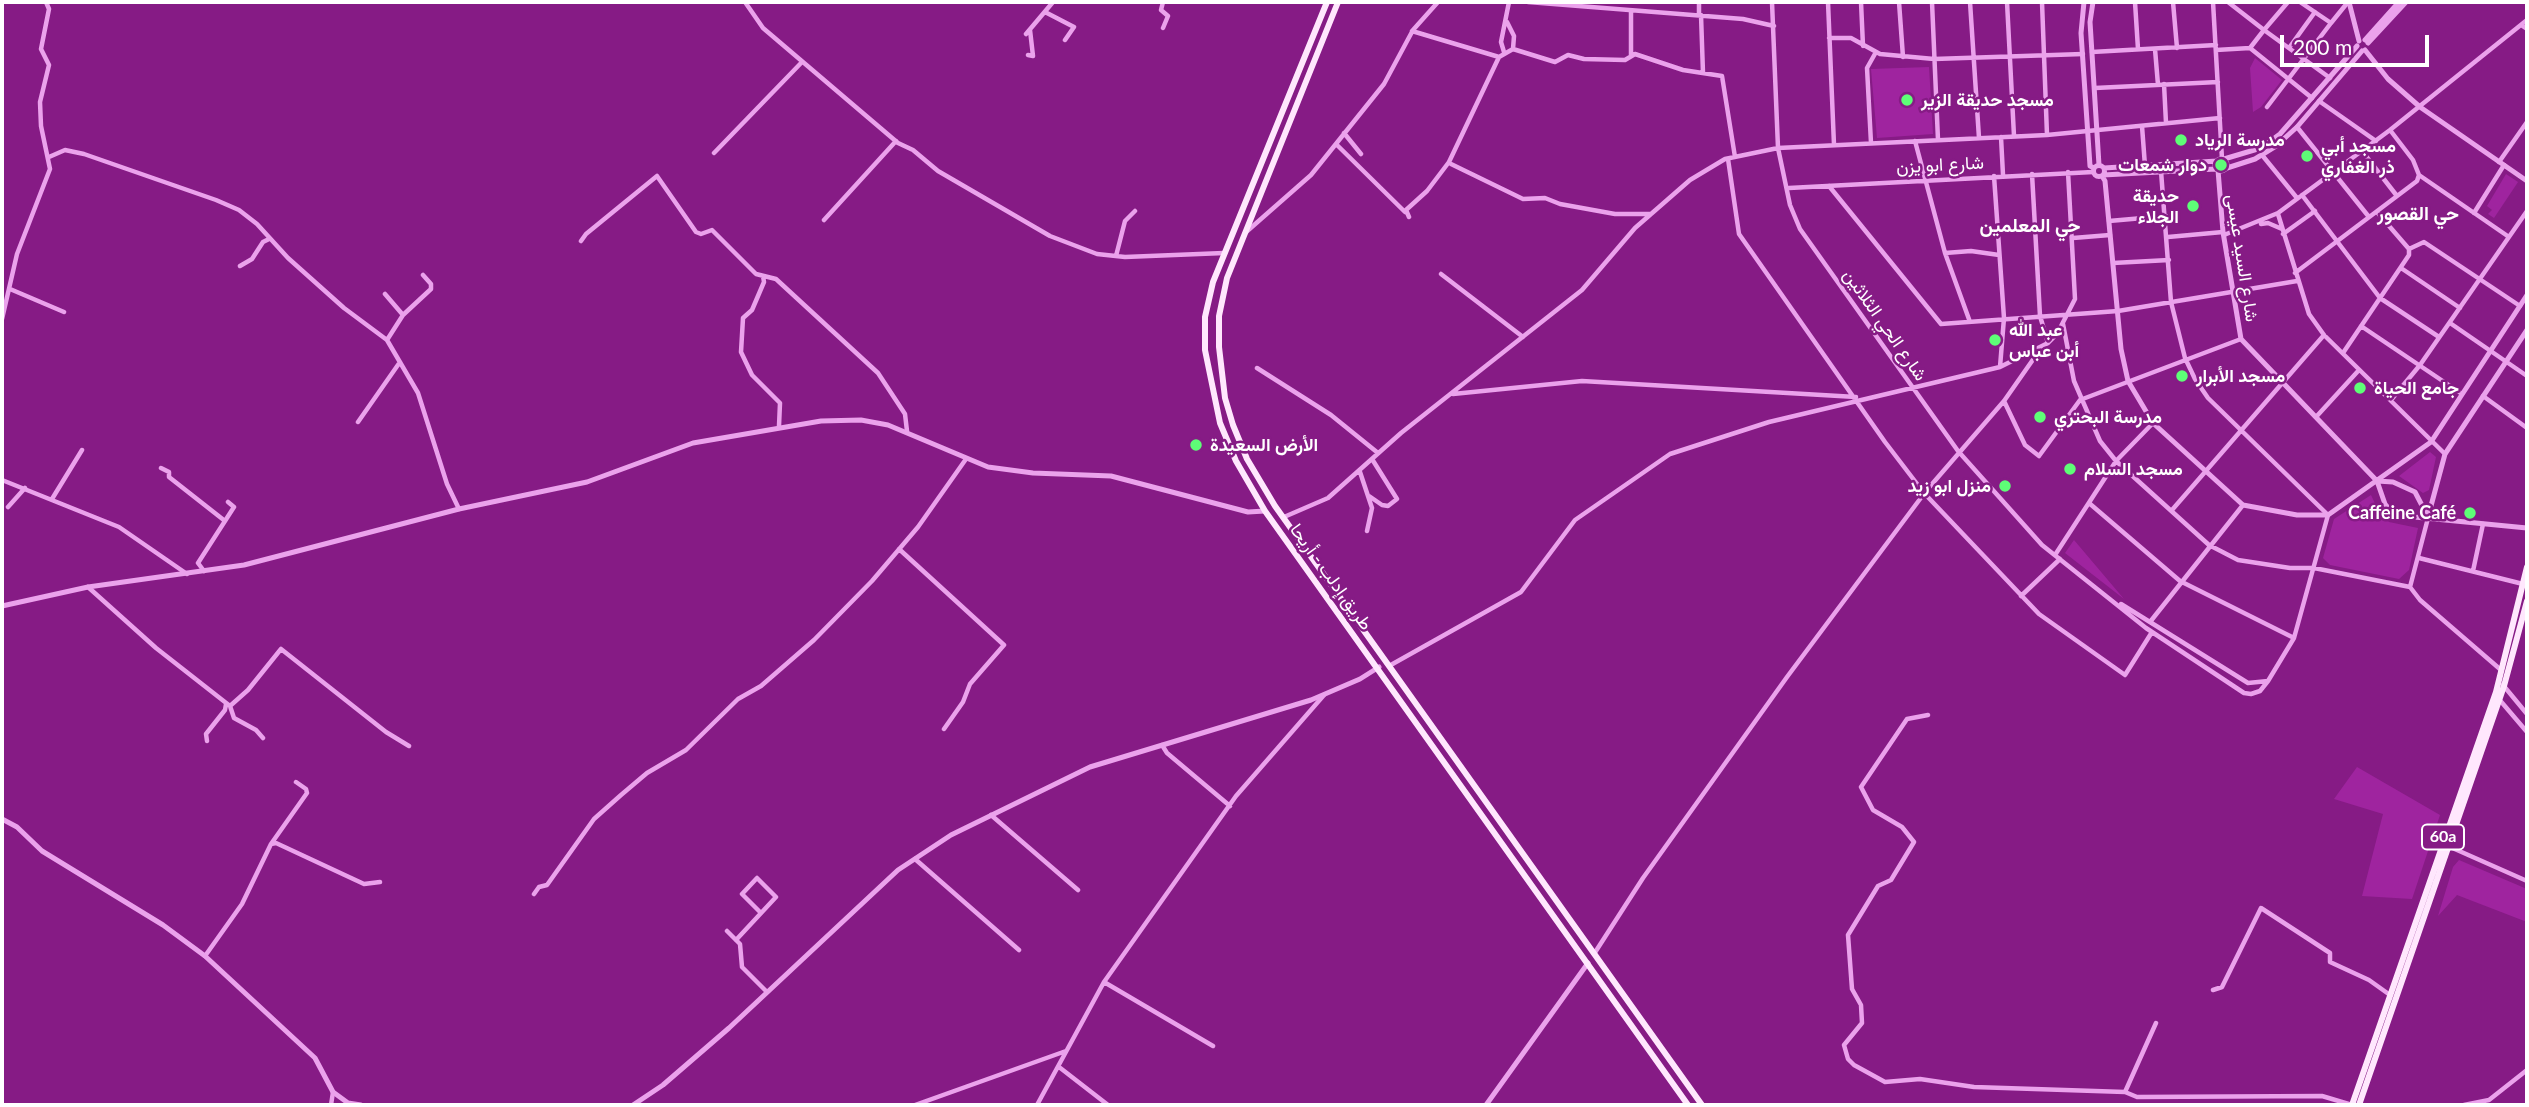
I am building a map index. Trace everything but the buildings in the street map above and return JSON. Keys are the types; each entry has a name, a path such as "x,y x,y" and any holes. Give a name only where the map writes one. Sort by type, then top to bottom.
{"main road":[{"name":"طريق إدلب - أريحا","path":"1338,2 1227,278 1219,316 1225,398 1247,459 1284,517 1702,1105"},
{"name":"طريق إدلب - أريحا","path":"1326,5 1213,282 1205,317 1205,350 1220,423 1236,461 1265,511 1379,667 1688,1105"},
{"path":"1326,5 1333,12"},
{"name":"60a","path":"2505,673 2527,567"},
{"path":"1326,594 1335,588"},
{"name":"60a","path":"2359,1105 2448,846 2527,601"},
{"name":"60a","path":"2352,1105 2497,698"},
{"path":"1571,939 1580,933"}],"street":[{"path":"2,318 17,254 48,178 49,157 41,126 40,102 49,65 41,49 49,9 46,2"},
{"path":"745,2 763,29 896,141 938,171 1050,236 1097,254 1116,256 1224,253"},
{"path":"1026,34 1052,2"},
{"path":"1163,2 1161,10 1168,16 1163,28"},
{"path":"1245,233 1297,191 1384,84 1412,31 1438,2"},
{"path":"1504,52 1502,33 1507,22 1508,2"},
{"path":"1528,2 1743,19 1774,26"},
{"path":"1699,2 1703,74"},
{"name":"شارع الحي الثلاثين","path":"1772,2 1778,148 1789,188 1790,205 1800,229 1958,451 2055,555 2111,598"},
{"path":"1828,2 1834,145"},
{"path":"1861,2 1863,46"},
{"path":"1899,2 1903,57"},
{"path":"1932,2 1938,140"},
{"path":"1970,2 1979,138"},
{"path":"2007,2 2014,136"},
{"path":"2042,2 2048,135"},
{"path":"2084,2 2083,54 2090,166 2099,171 2217,170 2262,155 2297,127 2399,2"},
{"path":"2093,2 2090,22 2099,171 2105,181 2121,349 2128,381 2153,423 2205,473 2244,505 2297,515 2328,515 2431,442 2527,295"},
{"path":"2135,2 2138,50"},
{"path":"2174,2 2177,48"},
{"path":"2213,2 2220,118 2221,160 2217,170"},
{"path":"2228,2 2330,78"},
{"path":"2250,48 2288,2"},
{"path":"2300,2 2331,23"},
{"path":"2267,107 2348,2"},
{"path":"2348,2 2363,45 2388,79 2420,107 2527,181"},
{"path":"2099,171 2221,160 2261,148 2280,134 2330,78 2406,2"},
{"path":"1045,12 1074,27 1065,40"},
{"path":"1631,12 1631,56"},
{"path":"2289,48 2315,12"},
{"path":"2250,227 2278,214 2376,141 2527,20"},
{"path":"1507,22 1514,36 1513,49"},
{"path":"2521,25 2527,29"},
{"path":"1028,55 1033,56 1030,29"},
{"path":"1412,31 1499,57"},
{"path":"1829,38 1851,37 1876,52 1934,59 2083,54"},
{"path":"2092,52 2250,48 2312,98"},
{"path":"1405,212 1427,191 1449,162 1499,57 1513,49 1555,62 1568,55 1584,59 1625,60 1635,54 1670,66 1722,76 1735,157"},
{"path":"2155,49 2166,123"},
{"path":"1871,143 1867,74 1876,52"},
{"path":"714,153 802,62"},
{"path":"2095,88 2218,82"},
{"path":"2319,101 2376,141"},
{"path":"1284,517 1328,498 1378,453 1582,290 1622,242 1690,180 1728,159 1778,148 2048,135 2220,118"},
{"path":"2474,213 2527,122"},
{"path":"2142,125 2145,166"},
{"path":"2297,127 2369,218"},
{"path":"2390,130 2413,160 2419,175 2509,237"},
{"path":"1344,133 1361,154"},
{"path":"2001,137 2003,175"},
{"path":"824,220 896,141"},
{"path":"1915,141 1923,180 1945,253 1970,322"},
{"path":"1336,144 1409,217"},
{"path":"49,157 65,150 84,154 216,200 239,210 257,224 269,239 344,308 387,340 418,393 447,484 459,509"},
{"path":"2362,151 2397,196"},
{"path":"2262,155 2315,211 2380,298 2440,337"},
{"path":"1728,159 1730,194 1739,234 1924,493 2039,614 2125,675 2152,632"},
{"path":"2221,160 2227,168"},
{"path":"1449,162 1492,186 1527,200 1545,198 1560,204 1615,214 1652,214"},
{"name":"شارع السيد عيسى","path":"2217,170 2223,233 2241,339 2377,481"},
{"name":"شارع ابو يزن","path":"1789,188 2099,171"},
{"path":"2161,171 2171,302 2187,360 2208,398 2328,515"},
{"path":"1452,394 1582,381 1856,399 2000,367 2048,343 2063,323 2075,299 2068,172"},
{"path":"2032,174 2040,316 2048,343"},
{"path":"2295,273 2417,181 2419,175"},
{"path":"581,241 596,225 657,176 696,232 701,234 712,230 751,270 776,279 878,373 905,414 907,431"},
{"path":"1994,176 2004,318 2000,367"},
{"path":"1829,186 1941,324 2118,311 2297,281"},
{"path":"1116,256 1125,221 1135,211"},
{"path":"2282,232 2315,211"},
{"path":"2390,400 2420,365 2527,211"},
{"path":"2376,212 2409,249"},
{"path":"2278,214 2303,303 2324,335 2445,453"},
{"path":"2109,220 2166,216"},
{"path":"2168,237 2223,233 2268,223 2282,232"},
{"path":"2073,238 2110,235"},
{"path":"240,266 252,259 263,242 269,239"},
{"path":"2343,354 2401,268 2409,249 2424,242 2520,306"},
{"path":"1945,253 1971,251 1999,255"},
{"path":"2113,263 2169,260"},
{"path":"2401,268 2460,308"},
{"path":"1441,274 1523,337"},
{"path":"387,340 403,315 431,289 431,284 424,275"},
{"path":"763,276 764,282 752,310 743,318 741,352 752,375 780,403 779,426"},
{"path":"10,289 64,312"},
{"path":"385,294 403,315"},
{"path":"2063,323 2080,400 2101,441 2116,461 2209,545 2238,560 2290,568 2314,568 2410,587 2420,600 2505,673"},
{"path":"2450,323 2527,376"},
{"path":"2361,326 2462,394"},
{"path":"2410,587 2445,453 2527,330"},
{"path":"2172,510 2324,335"},
{"path":"2004,401 2025,444 2039,456 2080,400 2241,339"},
{"path":"1594,954 1643,878 1787,677 1924,493 2004,401 2041,347"},
{"path":"358,422 400,362"},
{"path":"1257,368 1322,408 1378,453"},
{"path":"2316,416 2359,370"},
{"path":"2483,396 2527,428"},
{"path":"1389,666 1521,592 1575,520 1670,454 1769,422 1856,399"},
{"path":"2,606 88,587 244,565 459,509 587,482 693,443 779,426 860,420 907,431 966,459 1013,471 1111,476 1248,512 1265,511"},
{"path":"2055,555 2116,461 2153,423"},
{"path":"52,499 82,450"},
{"path":"1370,496 1377,503 1388,506 1397,499 1372,458"},
{"path":"534,894 539,887 547,885 594,819 647,773 686,750 738,699 761,686 785,667 873,581 918,527 966,459"},
{"path":"161,468 225,521"},
{"path":"1360,472 1372,508 1367,531"},
{"path":"2,480 119,527 187,574"},
{"path":"2377,481 2393,482 2415,492 2428,517"},
{"path":"2377,481 2385,505 2394,514 2527,528"},
{"path":"8,507 25,488"},
{"path":"205,571 198,563 234,507 228,502"},
{"path":"2089,503 2180,581 2294,638"},
{"path":"2146,628 2180,581 2244,505"},
{"path":"2111,598 2146,628 2244,693 2260,691 2294,638 2328,515"},
{"path":"2473,571 2483,524"},
{"path":"899,549 1004,645 970,684 963,702 944,729"},
{"path":"2418,558 2524,584"},
{"path":"2021,596 2060,559"},
{"path":"88,587 148,641 228,705 234,718 256,730 263,738"},
{"path":"2111,598 2248,683 2268,681"},
{"path":"207,741 206,734 228,705 248,690 281,649 386,732 409,746"},
{"path":"633,1105 673,1077 898,870 991,814 1090,766 1324,694 1360,679 1379,667"},
{"path":"2501,684 2527,715"},
{"path":"1037,1105 1104,982 1230,806 1324,694"},
{"path":"2497,698 2527,732"},
{"path":"1928,715 1907,719 1861,787 1872,810 1902,827 1914,842 1891,880 1878,886 1848,935 1852,989 1861,1005 1862,1023 1844,1045 1848,1059 1867,1074 1885,1082 1920,1079 1974,1087 2125,1092 2137,1097 2322,1096 2352,1105"},
{"path":"1162,745 1167,753 1230,806"},
{"path":"205,956 242,904 271,844 307,793 306,789 296,782"},
{"path":"991,814 1078,890"},
{"path":"2,819 17,827 42,851 163,926 205,956 315,1058 333,1092 347,1104 361,1105"},
{"path":"271,844 276,843 364,884 380,882"},
{"path":"2448,846 2527,881"},
{"path":"915,859 1019,950"},
{"path":"736,940 776,897 757,878 742,894 761,913"},
{"path":"2213,990 2222,987 2261,908 2330,953 2330,962 2369,980 2390,996"},
{"path":"727,931 742,950 742,967 767,992"},
{"path":"1486,1105 1588,963"},
{"path":"1104,982 1213,1046"},
{"path":"2125,1092 2156,1023"},
{"path":"915,1105 1066,1051"},
{"path":"1059,1067 1108,1105"},
{"path":"2464,1105 2489,1100 2527,1070"},
{"path":"331,1105 333,1092"}],"shaded area":[{"path":"2255,58 2282,80 2261,107 2253,112 2250,68"},
{"path":"1929,67 1933,134 1877,138 1871,69"},
{"path":"2506,174 2518,182 2494,218 2488,214 2492,210 2487,206"},
{"path":"2430,452 2436,457 2429,490 2423,493 2399,476"},
{"path":"2371,495 2380,514 2389,522 2418,528 2409,570 2399,579 2330,565 2323,558 2334,519"},
{"path":"2074,540 2124,599 2065,553"},
{"path":"2357,767 2440,815 2412,899 2362,896 2383,814 2334,799"},
{"path":"2459,860 2527,889 2527,922 2457,895 2438,916 2453,867"}],"place":[{"name":"مسجد حديقة الزير","path":"1907,100"},
{"name":"مدرسة الرياد","path":"2181,140"},
{"name":"مسجد أبي ذر الغفاري","path":"2307,156"},
{"name":"دوار شمعات","path":"2221,165"},
{"name":"حديقة الجلاء","path":"2193,206"},
{"name":"عبد الله أبن عباس","path":"1995,340"},
{"name":"مسجد الأبرار","path":"2182,376"},
{"name":"جامع الحياة","path":"2360,388"},
{"name":"مدرسة البحتري","path":"2040,417"},
{"name":"الأرض السعيدة","path":"1196,445"},
{"name":"مسجد السلام","path":"2070,469"},
{"name":"منزل ابو زيد","path":"2005,486"},
{"name":"Caffeine Café","path":"2470,513"}],"district":[{"name":"حي القصور","path":"2418,214"},
{"name":"حي المعلمين","path":"2030,226"}]}
